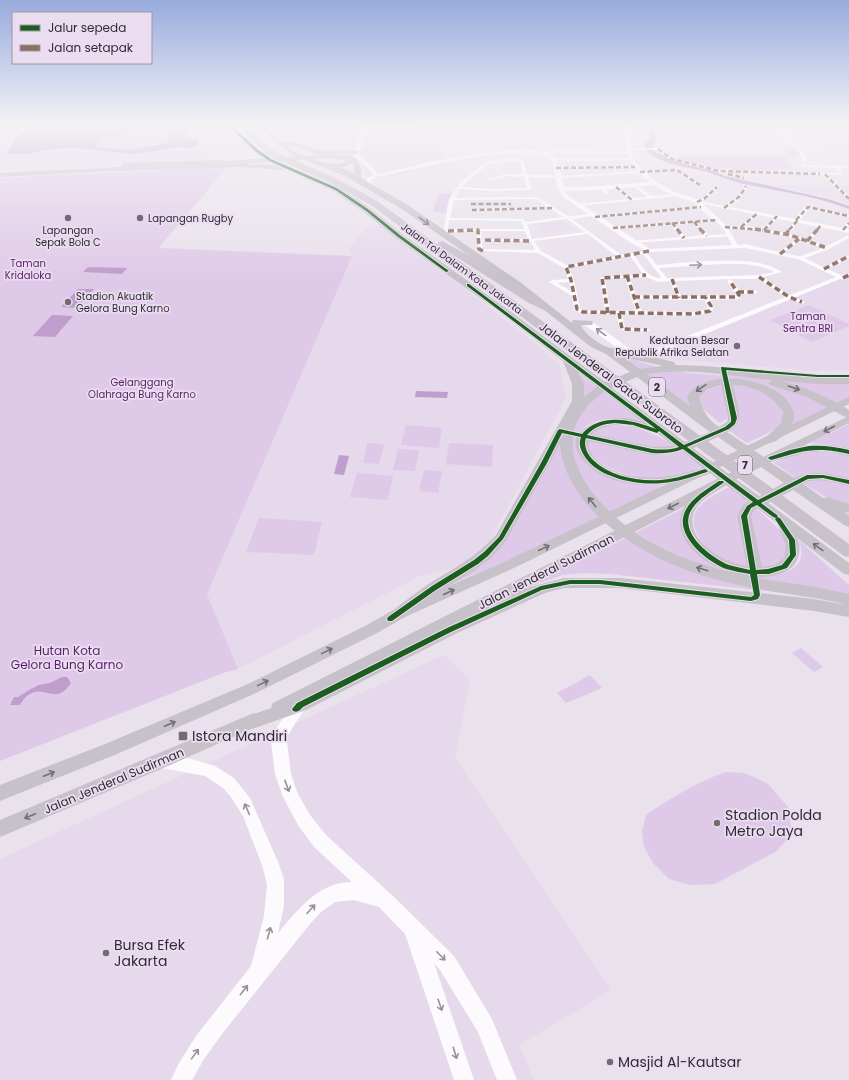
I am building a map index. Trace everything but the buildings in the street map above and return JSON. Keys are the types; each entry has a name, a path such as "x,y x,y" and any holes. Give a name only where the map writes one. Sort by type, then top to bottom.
{"highway":[{"name":"Jalan Jenderal Gatot Subroto","path":"306,175 336,189 566,358 849,570"},
{"name":"Jalan Tol Dalam Kota Jakarta","path":"321,175 354,191 375,204 681,423"},
{"name":"Jalan Tol Dalam Kota Jakarta","path":"332,175 360,188 443,236 681,423"},
{"path":"351,175 403,206 443,236 468,258 519,293 546,308"},
{"path":"375,204 377,209 451,268 454,271 454,275"},
{"name":"Jalan Jenderal Gatot Subroto","path":"546,308 849,522"},
{"path":"578,332 576,323 588,323"},
{"path":"595,344 629,356 662,363 818,376 849,376"},
{"path":"610,352 657,367 687,373 748,378 778,383 827,402 849,415"},
{"path":"400,613 434,588 467,568 486,554 501,538 578,401 578,384 566,358"},
{"path":"849,381 820,380 697,369 658,370 640,373 621,379 604,387 590,397 579,408 571,423 567,437 568,457 574,474 583,490 596,507 625,533 652,548 689,565 727,577 760,584 831,595 849,600"},
{"path":"706,422 697,411 693,396 698,388 704,384 719,382 740,382 758,387 777,397 788,410 788,422 782,430 769,440"},
{"path":"590,437 652,451 661,452 676,450 727,428 733,423 734,418 727,385"},
{"path":"666,434 637,424 624,421 610,421 590,428 583,438 583,445 585,452 593,463 608,472 623,478 656,482 672,481 705,472"},
{"name":"7","path":"681,423 801,510 849,539"},
{"path":"560,431 574,433"},
{"path":"771,458 812,446 827,447 849,452"},
{"path":"754,566 744,516 749,508 807,477 814,475 849,482"},
{"path":"720,482 693,504 687,512 686,520 691,538 696,546 707,556 720,564 733,570 758,574 771,572 787,564 791,560 794,552 794,546 786,529 777,517"},
{"path":"805,492 849,509"},
{"name":"7","path":"801,510 849,552"},
{"path":"246,724 300,705 449,630 522,590 537,583 563,575 601,573 807,596 849,594"},
{"path":"504,600 541,588 570,582 620,583 754,597 849,611"}],"main road":[{"name":"Jalan Jenderal Sudirman","path":"0,793 111,749 253,688 372,629 400,613 509,565 705,472 849,400"},
{"name":"Jalan Jenderal Sudirman","path":"0,829 246,724 465,614 504,600 720,482 849,419"},
{"path":"449,630 465,614"},
{"path":"300,705 281,733 279,742 283,774 291,797 304,820 320,841 388,903 447,963 485,1026 507,1080"},
{"path":"162,761 187,764 215,773 229,782 245,804 273,873 276,885 274,917 259,970"},
{"path":"181,1080 190,1061 199,1048 259,970 315,904 330,895 350,891 367,892 388,903"},
{"path":"413,929 464,1080"}],"street":[{"path":"443,236 446,228 451,199 468,178 472,175"},
{"path":"489,180 504,175"},
{"path":"459,188 528,190 528,180 526,175"},
{"path":"539,175 570,175"},
{"path":"645,175 654,183 679,196 699,204 777,216 846,230 849,223"},
{"path":"685,175 700,185"},
{"path":"735,175 744,178"},
{"path":"826,175 849,199"},
{"path":"358,178 377,176"},
{"path":"368,185 368,179 377,176"},
{"path":"558,176 561,190 565,196 647,252 665,279"},
{"path":"468,178 489,180 528,180"},
{"path":"561,190 654,183"},
{"path":"634,185 651,198"},
{"path":"724,208 735,200 746,186"},
{"path":"616,187 632,200"},
{"path":"447,219 519,219 526,223 669,210 699,204 717,187"},
{"path":"602,188 607,193"},
{"path":"577,205 679,196"},
{"path":"471,205 536,198 621,257"},
{"path":"451,199 471,205 552,208"},
{"path":"471,205 511,204"},
{"path":"699,204 724,227 736,246"},
{"path":"471,205 472,219"},
{"path":"785,235 808,207 849,216"},
{"path":"669,210 678,219 694,222 717,220"},
{"path":"741,227 758,213"},
{"path":"764,230 777,216"},
{"path":"613,228 672,223 678,219"},
{"path":"694,222 707,236"},
{"path":"526,223 527,230 539,252"},
{"path":"672,223 684,238"},
{"path":"807,241 821,225"},
{"path":"724,227 741,227 764,230 807,241 827,248"},
{"path":"443,236 478,230 527,230"},
{"path":"478,230 480,249 484,251 539,252 566,267 632,256 647,252 745,246 800,258 845,277"},
{"path":"485,240 532,241 588,233"},
{"path":"633,242 730,235"},
{"path":"800,258 827,248 849,236"},
{"path":"780,254 799,239"},
{"path":"632,256 646,275 654,279 757,278 789,297 802,302"},
{"path":"824,269 849,256"},
{"path":"656,267 740,263 764,266 778,272 757,278 730,281 713,279"},
{"path":"566,267 571,280 577,309 581,312 684,315 700,313 711,308 706,298"},
{"path":"608,312 602,278 646,275"},
{"path":"627,276 640,314"},
{"path":"581,312 579,315 588,323 630,353 643,356 789,297 845,277"},
{"path":"672,279 679,298"},
{"path":"571,280 552,282 575,296"},
{"path":"634,297 706,298 739,296 738,292 730,281"},
{"path":"738,292 756,292"},
{"path":"619,313 623,329 647,330"}],"shaded area":[{"path":"367,175 394,175 375,179"},
{"path":"716,175 724,175 828,199 849,206 849,209 811,197 739,183"},
{"path":"765,185 849,186 849,204 816,195"},
{"path":"561,220 574,229 545,234 532,224"},
{"path":"382,225 535,343 560,366 566,397 490,541 460,566 420,576 238,669 207,594 352,256 348,249 365,230 374,226"},
{"path":"88,267 127,268 122,274 83,272"},
{"path":"849,276 849,370 814,371 648,357 816,288"},
{"path":"78,289 94,289 77,308 61,307"},
{"path":"52,315 73,316 55,337 33,336"},
{"path":"416,391 448,392 447,398 415,397"},
{"path":"339,455 349,456 344,475 334,474"},
{"path":"444,655 470,679 455,758 611,990 519,1045 534,1080 0,1080 0,859"},
{"path":"62,677 67,677 71,683 60,693 55,694 40,691 34,692 27,696 20,705 10,705 14,697 18,697 39,685 50,683"}],"green space":[{"name":"Gelanggang Olahraga Bung Karno","path":"53,175 219,175 160,246 161,248 352,256 207,594 238,669 223,673 0,761 0,178"},
{"path":"439,193 452,194 446,213 433,212 435,203 438,202 436,202"},
{"name":"Taman Sentra BRI","path":"809,305 849,324 849,326 812,342 770,320"},
{"path":"610,352 657,367 687,373 728,376 727,372 849,381 849,400 782,430 789,416 768,391 731,381 698,388 697,411"},
{"path":"579,374 644,423 610,419 594,422 587,426 580,431 586,461 631,483 665,486 517,557 455,582 492,554 511,533 581,400"},
{"path":"721,384 728,418 720,423 701,407 697,399 705,387"},
{"path":"730,384 754,388 766,394 782,409 782,421 770,432 747,443 728,430"},
{"path":"849,424 849,448 836,445 809,443"},
{"path":"406,425 442,428 439,448 401,445"},
{"path":"613,425 622,425 646,431 676,447 662,450 589,434 601,428"},
{"path":"586,439 663,454 681,451 702,466 683,475 670,478 660,479 638,477 616,471 606,466 590,452"},
{"path":"367,443 384,444 379,464 363,463"},
{"path":"449,443 493,445 492,467 446,464"},
{"path":"398,449 419,450 415,471 393,470"},
{"path":"820,450 849,453 849,480 797,479 774,463 793,453"},
{"path":"424,470 442,471 438,493 419,491"},
{"path":"357,473 393,476 388,500 350,497"},
{"path":"814,480 828,480 849,485 849,505 824,496 804,484"},
{"path":"729,487 751,504 750,568 726,561 719,557 706,546 696,531 694,515 701,504"},
{"path":"756,508 783,533 790,548 780,564 761,569 749,513"},
{"path":"684,509 683,518 702,551 710,562 721,568 735,573 752,576 769,576 784,573 796,566 801,556 800,541 849,585 849,600 609,574 585,573 563,575 514,592 612,545"},
{"path":"259,518 322,522 314,555 246,552"},
{"path":"801,648 823,667 814,672 792,653"},
{"path":"590,675 602,688 566,703 557,693"},
{"name":"Stadion Polda Metro Jaya","path":"725,772 745,773 768,784 788,807 792,833 777,851 715,884 690,885 669,879 653,863 644,847 642,832 646,815 684,791"}],"marked path":[{"path":"685,175 700,185"},
{"path":"734,175 744,178"},
{"path":"826,175 849,199"},
{"path":"724,208 740,196 746,186"},
{"path":"616,187 632,200"},
{"path":"697,202 705,198 717,187"},
{"path":"471,204 511,204"},
{"path":"595,217 701,207"},
{"path":"796,220 808,207 849,216"},
{"path":"472,210 552,208"},
{"path":"741,227 758,213"},
{"path":"764,230 777,216"},
{"path":"613,228 717,220"},
{"path":"785,235 798,220"},
{"path":"694,222 707,236"},
{"path":"672,223 684,238"},
{"path":"843,230 849,223"},
{"path":"807,241 821,225"},
{"path":"725,227 750,228 777,232 803,239 827,248"},
{"path":"448,231 478,230 479,249 483,251"},
{"path":"780,254 799,239"},
{"path":"485,240 532,241"},
{"path":"649,251 566,267 571,280 577,309 583,312 693,314 710,311 711,306 706,298"},
{"path":"824,269 849,256"},
{"path":"608,313 602,278 646,275"},
{"path":"843,278 849,275"},
{"path":"627,276 640,314"},
{"path":"759,277 789,297 802,302"},
{"path":"672,279 679,298"},
{"path":"634,297 738,297 739,295 730,281"},
{"path":"738,292 755,292"},
{"path":"619,313 622,329 647,330"}],"cycle path":[{"path":"305,175 336,189 367,210 399,236 447,271"},
{"path":"468,285 775,516"},
{"path":"390,619 434,588 476,562 501,538 544,463 560,431 652,451 661,452 676,450 727,428 733,423 734,418 723,368 818,376 849,376"},
{"path":"657,431 641,425 615,421 606,422 597,425 585,434 582,441 583,449 589,459 603,470 620,477 639,481 657,482 682,478 705,471"},
{"path":"771,458 801,449 818,447 849,452"},
{"path":"296,709 300,705 449,630 541,588 570,582 600,582 751,599 756,597 757,595 744,516 749,507 807,477 823,476 849,482"},
{"path":"721,482 697,500 689,508 686,516 687,527 691,538 708,557 728,567 749,572 769,572 784,566 793,555 792,540 778,519"}],"place":[{"name":"Lapangan Sepak Bola C","path":"68,218"},
{"name":"Lapangan Rugby","path":"140,218"},
{"name":"Stadion Akuatik Gelora Bung Karno","path":"68,302"},
{"name":"Kedutaan Besar Republik Afrika Selatan","path":"737,346"},
{"name":"Istora Mandiri","path":"183,736"},
{"name":"Stadion Polda Metro Jaya","path":"717,823"},
{"name":"Bursa Efek Jakarta","path":"106,953"},
{"name":"Masjid Al-Kautsar","path":"610,1062"}],"park label":[{"name":"Taman Kridaloka","path":"28,268"},
{"name":"Hutan Kota Gelora Bung Karno","path":"67,658"}]}
